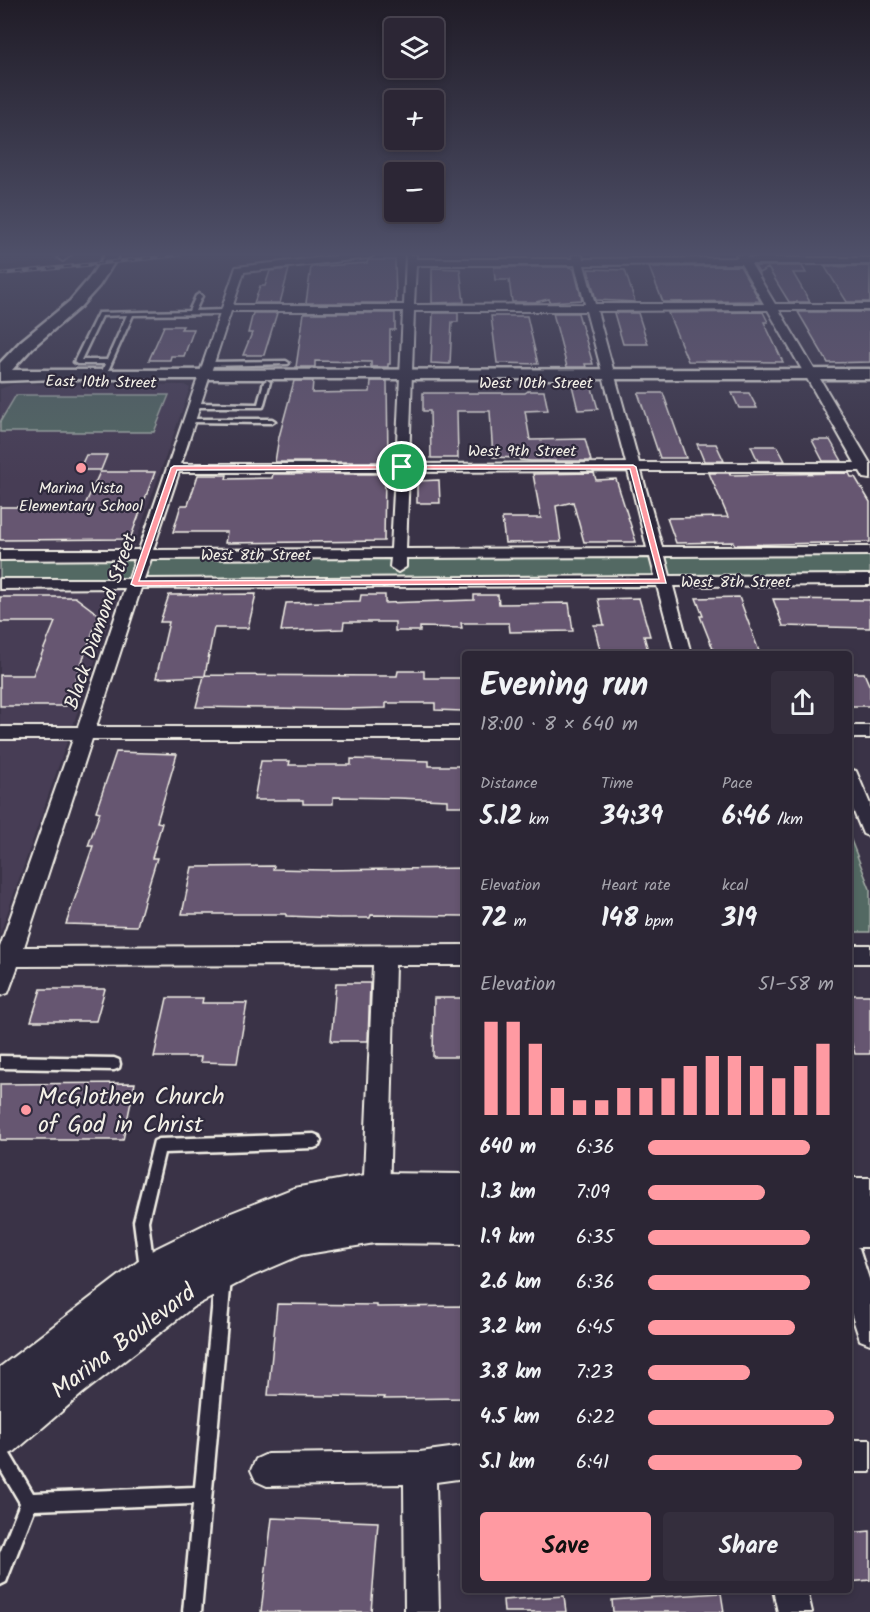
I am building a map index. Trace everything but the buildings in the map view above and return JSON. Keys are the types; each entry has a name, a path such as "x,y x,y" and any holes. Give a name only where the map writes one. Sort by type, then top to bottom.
{"main road":[{"path":"0,355 25,330"},
{"path":"0,370 45,330"},
{"path":"42,333 26,359 28,365 56,374"},
{"name":"East 10th Street","path":"0,377 107,368 206,374"},
{"name":"West 10th Street","path":"206,374 406,378 814,378 870,381"},
{"name":"West 10th Street","path":"206,374 267,382 406,378"},
{"name":"East 10th Street","path":"0,377 206,374"},
{"name":"West 10th Street","path":"814,378 870,374"}],"street":[{"name":"Black Diamond Street","path":"0,986 5,957 135,584 219,330"},
{"path":"397,582 408,330"},
{"path":"597,330 682,651"},
{"path":"786,330 868,471"},
{"name":"West 9th Street","path":"174,468 633,467 868,471"},
{"name":"West 8th Street","path":"0,555 870,551"},
{"name":"West 8th Street","path":"0,584 870,580"},
{"path":"852,732 870,732"},
{"path":"0,734 462,733"},
{"path":"852,784 870,829"},
{"path":"852,954 870,954"},
{"path":"375,1226 384,955"},
{"path":"5,957 462,955"},
{"name":"Marina Boulevard","path":"0,1392 166,1263 229,1232 294,1205 376,1190 462,1191"},
{"path":"852,1195 870,1195"},
{"name":"Marina Boulevard","path":"0,1438 69,1379 180,1294 224,1271 301,1237 375,1226 462,1226"},
{"path":"852,1229 870,1229"},
{"path":"852,1268 870,1330"},
{"path":"852,1456 870,1456"},
{"path":"267,1470 420,1468 462,1462"},
{"path":"420,1468 422,1612"},
{"path":"791,1593 795,1612"}],"lane":[{"path":"92,330 77,362 107,368 123,330"},
{"path":"206,374 286,363"},
{"path":"192,413 261,406 267,382"},
{"path":"192,413 272,421"},
{"path":"0,1062 114,1064"},
{"path":"148,1277 141,1221 159,1146 314,1141"},
{"path":"192,1612 224,1271"},
{"path":"0,1453 29,1502"},
{"path":"29,1502 203,1495"},
{"path":"0,1576 29,1502"}],"shaded area":[{"name":"Marina Vista Elementary School","path":"14,384 184,385 190,388 134,546 126,550 0,550 0,389"},
{"path":"121,587 0,934 0,589"}],"green space":[{"path":"16,395 169,395 154,432 0,432 0,422"},
{"path":"870,551 870,575 0,579 0,559"},
{"path":"852,843 870,889 870,932 852,932"}],"place":[{"name":"Marina Vista Elementary School","path":"81,468"},
{"name":"McGlothen Church of God in Christ","path":"26,1110"}],"route":[{"path":"402,467 633,467 663,582 135,584 174,468 402,467"}]}
